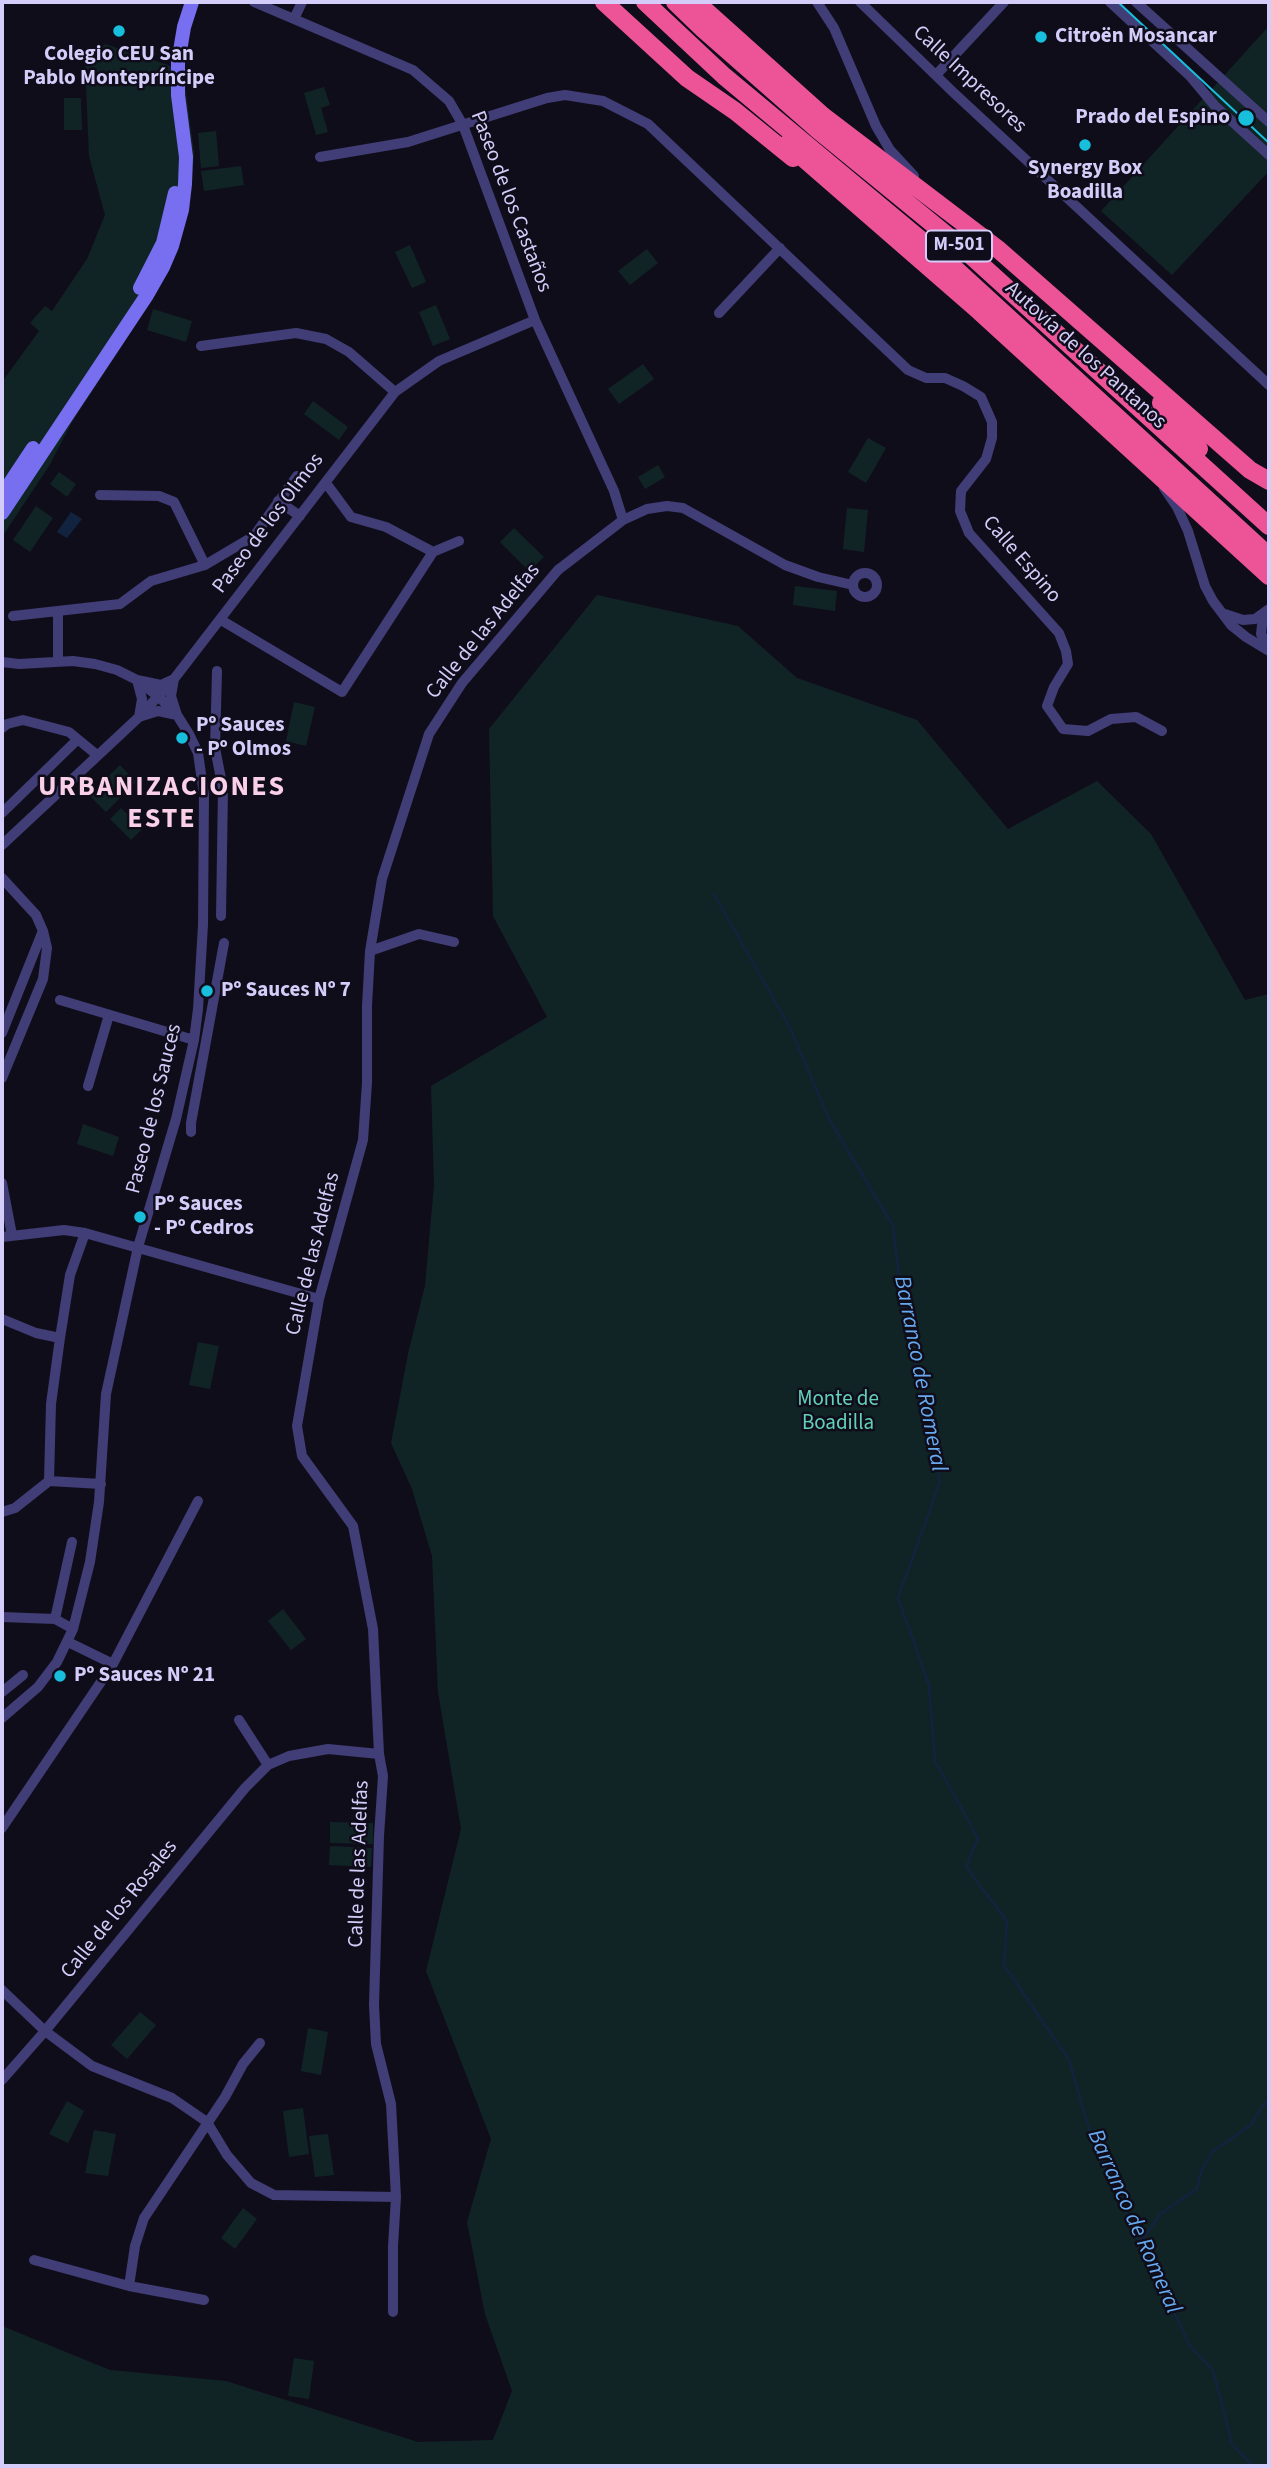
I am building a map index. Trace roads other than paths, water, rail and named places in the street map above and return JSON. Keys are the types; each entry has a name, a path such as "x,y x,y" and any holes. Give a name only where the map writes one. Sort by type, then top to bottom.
{"highway":[{"path":"604,2 687,78 735,111"},
{"path":"622,2 735,111 853,204"},
{"name":"Autovía de los Pantanos","path":"645,2 724,76 952,265 1269,556"},
{"name":"Autovía de los Pantanos","path":"675,2 818,130 966,251 1269,526"},
{"path":"696,2 823,116 999,250 1250,470 1269,481"},
{"path":"724,76 780,139 978,311 1269,576"},
{"path":"1096,334 1149,388 1238,497"}],"street":[{"path":"2,495 139,289 163,243 176,183 176,159 168,96 170,48 182,2"},
{"path":"2,513 147,295 172,246 186,184 186,157 178,95 178,63 184,27 192,2"},
{"name":"Paseo de los Castaños","path":"254,2 413,70 449,100 463,125 536,320 617,497 623,520"},
{"path":"294,19 302,2"},
{"path":"817,2 834,28 876,127 890,150 933,198"},
{"name":"Calle Impresores","path":"860,2 1269,385"},
{"path":"936,75 1004,2"},
{"path":"1110,2 1190,76 1215,106 1269,155"},
{"path":"1136,2 1269,122"},
{"name":"Calle Espino","path":"320,157 408,142 547,98 565,95 603,101 648,124 908,370 926,378 945,378 981,397 992,422 992,438 986,458 961,491 960,511 969,533 1059,633 1068,664 1054,687 1047,706 1063,729 1088,731 1111,719 1136,718 1162,731"},
{"path":"719,313 780,248"},
{"name":"Paseo de los Olmos","path":"2,845 159,697 395,392 439,361 536,320"},
{"path":"201,346 296,333 326,339 349,352 395,392"},
{"path":"1133,453 1177,507 1188,531 1205,586 1221,612 1245,637 1269,650"},
{"path":"13,616 120,604 151,581 205,565 254,536 297,476"},
{"path":"326,482 351,517 386,527 433,552"},
{"path":"100,495 159,496 174,502 205,565"},
{"path":"617,497 641,511"},
{"path":"278,501 300,516"},
{"name":"Calle de las Adelfas","path":"393,2312 396,2197 391,2104 376,2044 374,2005 383,1776 379,1754 373,1629 353,1526 302,1456 297,1426 319,1298 363,1140 370,951 382,879 429,734 462,683 558,570 623,520 641,511 667,506 683,508 707,519 785,565 818,577 853,585"},
{"path":"221,620 342,692 433,552 459,541"},
{"path":"58,611 58,662"},
{"path":"1221,612 1231,618 1243,620 1255,619 1268,611"},
{"path":"1268,611 1261,634 1269,650"},
{"name":"Paseo de los Sauces","path":"2,662 95,664 117,670 137,680 177,715 198,752 204,795 203,925 194,1040 176,1119 138,1247 106,1394 101,1484 90,1562 73,1629 53,1670 38,1687 4,1713"},
{"path":"217,671 215,748 223,789 221,916"},
{"path":"174,679 161,685 137,680 142,699 139,717 158,711 177,715"},
{"path":"174,679 170,696 177,715"},
{"path":"2,727 7,723 23,720 69,732 97,755"},
{"path":"2,813 77,740"},
{"path":"202,770 218,764"},
{"path":"2,878 32,910 43,931 47,948 43,979 2,1078"},
{"path":"2,1033 43,931"},
{"path":"370,951 419,934 454,942"},
{"path":"176,1119 191,1128 224,943"},
{"path":"200,975 219,978"},
{"path":"60,1000 194,1040"},
{"path":"88,1086 109,1015"},
{"path":"2,1183 7,1236 64,1230 85,1233 319,1298"},
{"path":"49,1481 51,1404 60,1338 70,1275 85,1233"},
{"path":"2,1319 60,1338"},
{"path":"2,1512 15,1508 49,1481 101,1484"},
{"path":"2,1828 113,1664 198,1501"},
{"path":"54,1619 72,1542"},
{"path":"2,1617 54,1619 73,1629"},
{"path":"68,1642 113,1664"},
{"path":"2,1692 23,1675"},
{"path":"239,1720 268,1765"},
{"name":"Calle de los Rosales","path":"2,2080 245,1788 268,1765 289,1756 328,1749 379,1754"},
{"path":"2,1990 45,2031 92,2066 172,2098 207,2122 228,2155 251,2183 274,2195 396,2197"},
{"path":"129,2286 135,2246 144,2218 243,2064 260,2043"},
{"path":"34,2260 129,2286 204,2300"}],"water":[{"path":"71,512 82,519 67,538 57,532"}],"waterway":[{"name":"Barranco de Romeral","path":"714,894 789,1026 829,1119 893,1226 904,1319 928,1411 940,1482 898,1598 929,1685 935,1761 978,1838 966,1867 1007,1921 1004,1965 1069,2060 1092,2139 1190,2346 1213,2370 1232,2444 1253,2466"},
{"path":"1142,2241 1160,2214 1197,2189 1201,2172 1212,2152 1252,2124 1269,2100"}],"tram line":[{"path":"1118,2 1269,143"}],"place":[{"name":"Colegio CEU San Pablo Montepríncipe","path":"119,31"},
{"name":"Citroën Mosancar","path":"1041,37"},
{"name":"Prado del Espino","path":"1246,118"},
{"name":"Synergy Box Boadilla","path":"1085,145"},
{"name":"Pº Sauces - Pº Olmos","path":"182,738"},
{"name":"Pº Sauces Nº 7","path":"207,991"},
{"name":"Pº Sauces - Pº Cedros","path":"140,1217"},
{"name":"Pº Sauces Nº 21","path":"60,1676"}],"district":[{"name":"URBANIZACIONES ESTE","path":"162,805"}],"park label":[{"name":"Monte de Boadilla","path":"838,1412"}]}
